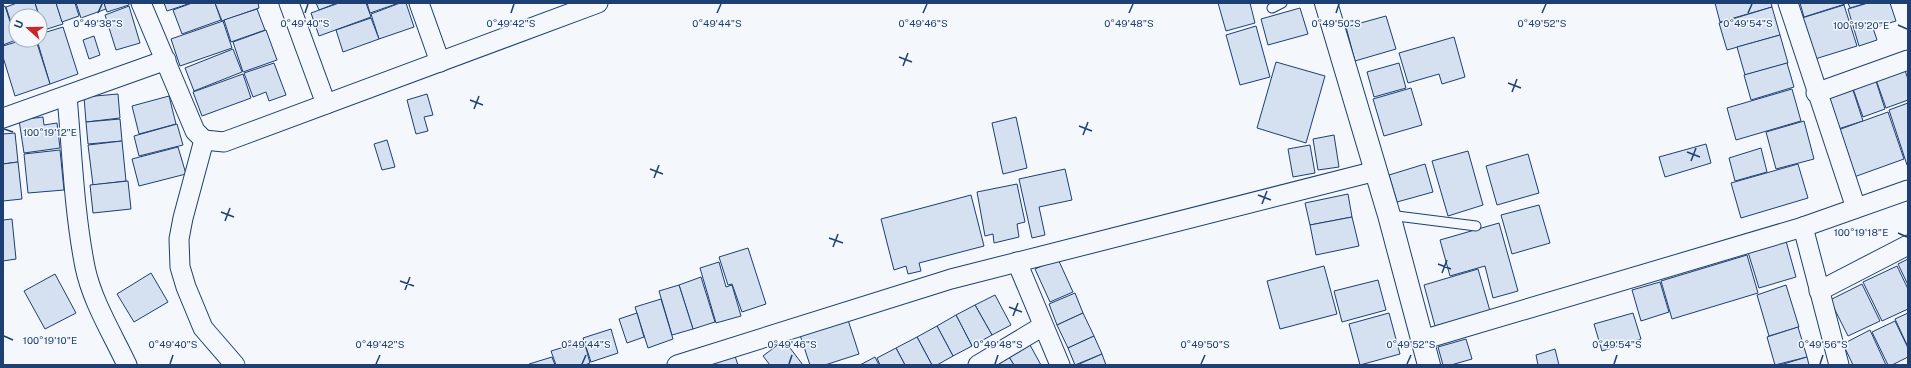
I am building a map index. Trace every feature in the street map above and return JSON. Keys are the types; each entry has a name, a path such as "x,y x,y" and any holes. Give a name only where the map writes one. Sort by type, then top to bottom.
{"street":[{"path":"142,3 195,131 204,140 224,142 598,3"},
{"path":"289,3 326,104"},
{"path":"419,3 440,62"},
{"path":"1326,3 1389,215 1429,365"},
{"path":"1788,3 1816,93 1856,208"},
{"path":"3,118 166,60"},
{"path":"1816,93 1908,60"},
{"path":"67,96 75,190 85,267 92,291 127,365"},
{"path":"204,140 183,218 179,239 180,267 186,287 203,328 235,365"},
{"path":"677,365 951,279 1376,171"},
{"path":"1422,340 1803,227 1908,190"},
{"path":"1803,227 1839,365"},
{"path":"1819,291 1908,245"},
{"path":"1017,262 1060,365"},
{"path":"978,365 1043,326"}],"lane":[{"path":"1272,8 1282,3"},
{"path":"1389,215 1476,226"}],"building":[{"path":"17,3 35,3 37,8 8,8 8,13 6,7"},
{"path":"35,3 56,3 63,24 48,29 48,8 37,8"},
{"path":"56,3 75,3 79,16 62,22"},
{"path":"76,3 104,3 106,9 81,18"},
{"path":"104,3 129,3 129,5 107,12"},
{"path":"164,3 191,3 167,11"},
{"path":"192,3 215,3 221,20 182,34 173,10"},
{"path":"215,3 258,3 259,8 222,21"},
{"path":"316,3 337,3 319,10"},
{"path":"339,3 366,3 371,17 319,36 311,13"},
{"path":"367,3 399,3 370,13"},
{"path":"400,3 406,3 414,27 379,39 371,14"},
{"path":"1218,3 1250,3 1255,23 1226,31"},
{"path":"1715,3 1771,3 1772,7 1720,22"},
{"path":"1800,3 1844,3 1845,4 1804,17"},
{"path":"1848,3 1867,3 1850,8"},
{"path":"1868,3 1890,3 1896,21 1873,28 1877,40 1859,46 1848,9"},
{"path":"1844,5 1857,46 1815,59 1802,18"},
{"path":"5,6 8,15 8,43 3,45 3,7"},
{"path":"129,6 140,43 116,50 105,15"},
{"path":"1772,7 1780,35 1727,50 1719,23"},
{"path":"1300,8 1308,34 1268,45 1261,19"},
{"path":"257,9 265,30 231,42 224,20"},
{"path":"1386,16 1396,49 1355,61 1346,27"},
{"path":"371,18 379,39 343,52 336,30"},
{"path":"223,21 232,48 180,66 171,39"},
{"path":"1256,26 1270,77 1240,85 1226,35"},
{"path":"63,27 78,74 50,84 39,48 48,48 48,32"},
{"path":"266,30 277,60 243,72 233,42"},
{"path":"1780,35 1788,63 1745,75 1737,47"},
{"path":"94,36 100,55 89,59 83,40"},
{"path":"1454,37 1465,77 1442,84 1439,74 1408,83 1399,53"},
{"path":"8,44 8,48 39,48 50,84 15,96 3,57 3,46"},
{"path":"233,49 242,72 194,91 185,68"},
{"path":"1276,62 1325,76 1306,143 1257,128"},
{"path":"274,63 286,95 269,101 266,92 253,97 244,73"},
{"path":"1399,63 1406,88 1374,97 1367,72"},
{"path":"1787,63 1794,87 1751,100 1744,75"},
{"path":"1903,65 1908,79 1908,100 1886,108 1874,74"},
{"path":"243,74 251,98 202,116 193,92"},
{"path":"1874,75 1885,109 1863,117 1851,83"},
{"path":"1851,84 1863,121 1838,129 1826,93"},
{"path":"1411,88 1422,125 1384,136 1373,99"},
{"path":"1792,89 1801,121 1736,140 1727,108"},
{"path":"118,94 120,118 86,122 84,97"},
{"path":"427,94 433,115 424,117 428,131 416,134 407,100"},
{"path":"169,96 176,124 139,134 132,106"},
{"path":"1908,103 1908,164 1907,165 1889,110"},
{"path":"1888,112 1904,159 1854,177 1838,130"},
{"path":"43,117 44,125 57,123 60,148 24,153 19,120"},
{"path":"1016,117 1027,168 1003,174 992,123"},
{"path":"120,119 122,141 88,144 86,122"},
{"path":"1804,121 1814,159 1776,169 1766,132"},
{"path":"177,124 183,145 139,156 134,136"},
{"path":"15,133 18,162 3,164 3,134"},
{"path":"1334,135 1339,167 1318,170 1313,139"},
{"path":"387,140 395,167 382,170 374,144"},
{"path":"122,141 126,181 93,185 88,145"},
{"path":"1706,144 1711,163 1665,177 1659,157"},
{"path":"1310,145 1315,173 1293,177 1288,149"},
{"path":"178,147 186,174 139,186 132,159"},
{"path":"1761,148 1767,172 1735,181 1729,158"},
{"path":"60,150 64,190 28,193 24,154"},
{"path":"1468,151 1483,205 1448,216 1432,161"},
{"path":"1528,154 1539,193 1497,205 1486,166"},
{"path":"18,162 22,199 3,201 3,164"},
{"path":"1425,164 1433,192 1397,202 1389,175"},
{"path":"1798,164 1808,198 1741,218 1731,183"},
{"path":"1065,169 1072,200 1039,207 1045,235 1032,238 1019,179"},
{"path":"128,181 131,209 93,213 90,185"},
{"path":"1017,184 1025,222 1017,224 1019,237 994,243 993,234 985,236 977,192"},
{"path":"1348,194 1352,217 1310,225 1305,203"},
{"path":"971,195 984,246 919,263 921,271 908,274 906,266 894,270 881,219"},
{"path":"1539,205 1550,243 1512,254 1501,215"},
{"path":"1352,217 1359,246 1316,255 1310,225"},
{"path":"12,219 16,259 3,261 3,220"},
{"path":"1499,223 1518,291 1493,298 1485,266 1450,276 1440,240"},
{"path":"1786,241 1796,277 1759,288 1748,252"},
{"path":"748,248 766,304 742,312 732,284 728,285 719,257"},
{"path":"1747,255 1758,293 1672,319 1661,281"},
{"path":"1058,259 1073,292 1050,302 1035,269"},
{"path":"1908,259 1908,285 1898,264"},
{"path":"719,262 726,287 732,285 741,316 716,323 700,268"},
{"path":"1324,266 1337,314 1280,329 1267,281"},
{"path":"1897,266 1908,289 1908,309 1882,321 1863,282"},
{"path":"1478,269 1490,311 1435,326 1424,285"},
{"path":"151,273 168,302 134,322 117,294"},
{"path":"55,274 76,313 45,329 24,291"},
{"path":"701,277 715,322 693,329 679,285"},
{"path":"1378,280 1386,310 1342,322 1334,291"},
{"path":"1660,282 1669,312 1641,321 1632,290"},
{"path":"1862,284 1880,321 1848,336 1830,300"},
{"path":"679,285 693,329 672,335 659,291"},
{"path":"1786,285 1799,327 1769,336 1757,295"},
{"path":"1075,293 1083,313 1057,325 1049,304"},
{"path":"995,295 1011,325 992,335 975,305"},
{"path":"661,299 673,339 648,348 635,307"},
{"path":"975,305 992,335 972,346 956,315"},
{"path":"637,313 644,337 627,343 619,319"},
{"path":"1083,313 1094,336 1068,348 1057,325"},
{"path":"1389,313 1400,354 1360,365 1349,324"},
{"path":"1633,313 1641,339 1602,351 1594,324"},
{"path":"1908,313 1908,347 1895,319"},
{"path":"956,315 972,346 953,356 937,326"},
{"path":"848,320 859,354 825,365 810,365 800,335"},
{"path":"1895,321 1908,348 1908,357 1892,365 1888,365 1872,332"},
{"path":"937,326 953,356 937,365 932,365 917,337"},
{"path":"1798,327 1807,357 1775,365 1767,337"},
{"path":"611,329 618,353 591,362 583,338"},
{"path":"1870,330 1886,365 1853,365 1843,344"},
{"path":"1094,336 1102,354 1075,365 1068,348"},
{"path":"917,337 932,365 905,365 896,348"},
{"path":"1466,339 1472,359 1451,365 1443,365 1438,347"},
{"path":"784,340 803,365 770,365 763,356"},
{"path":"584,341 590,363 585,365 556,365 551,351"},
{"path":"1030,345 1041,365 1014,365 1009,357"},
{"path":"896,348 905,365 880,365 877,358"},
{"path":"1555,349 1559,365 1538,365 1536,355"},
{"path":"734,353 738,365 712,365 711,361"},
{"path":"1102,354 1106,365 1077,365"},
{"path":"552,357 555,365 529,364"},
{"path":"875,357 879,365 860,365"},
{"path":"1009,357 1014,365 996,365"},
{"path":"1807,357 1809,365 1780,365"}]}
